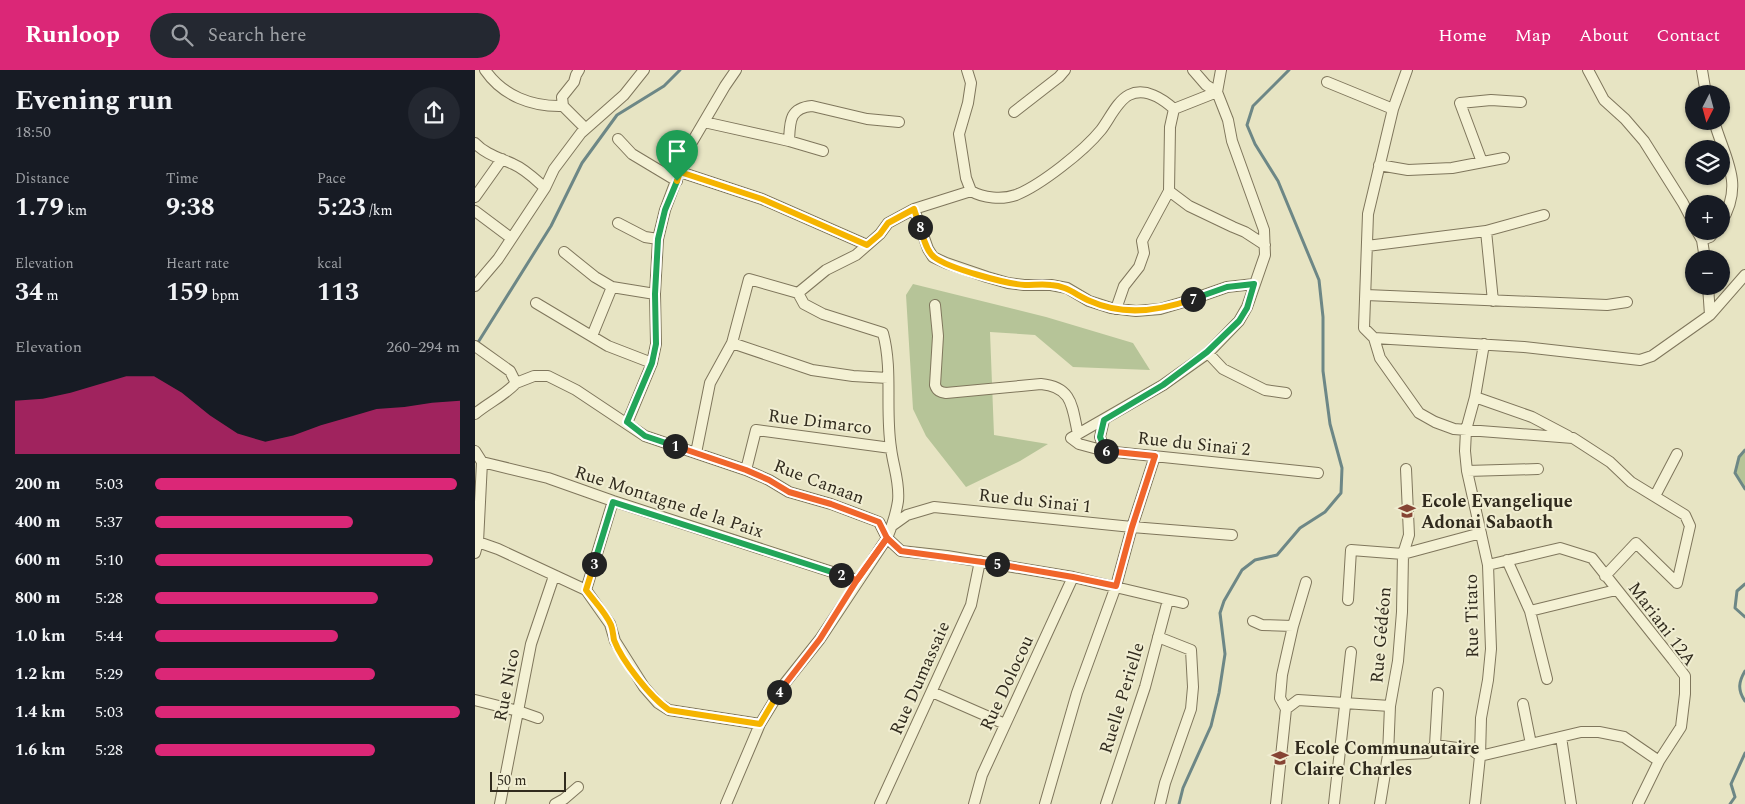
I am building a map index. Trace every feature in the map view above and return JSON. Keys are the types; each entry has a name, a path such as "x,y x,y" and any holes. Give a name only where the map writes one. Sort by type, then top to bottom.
{"street":[{"path":"485,70 505,92 524,101 549,106 563,106"},
{"path":"475,286 488,272 545,188 554,169 585,128 623,95 644,70"},
{"path":"627,422 652,363 656,344 655,294 658,239 665,210 688,149 736,70"},
{"path":"967,70 971,83 968,103 959,134 966,178 971,191 979,195 994,197 1015,195 1037,183 1056,170 1100,132 1120,102 1129,95 1141,92 1154,95 1165,100 1174,109"},
{"path":"1014,112 1059,77 1065,70"},
{"path":"1193,70 1205,85 1217,92"},
{"path":"935,305 938,336 935,385 940,392 1041,384 1051,385 1065,393 1070,402 1074,436 1163,385 1207,352 1239,321 1247,308 1265,254 1264,230 1232,141 1228,120 1217,92 1221,70"},
{"path":"1407,70 1393,109 1368,214 1364,328 1374,338 1381,358 1419,414 1454,429 1573,438"},
{"path":"1588,70 1603,100 1645,141 1685,207"},
{"path":"1702,70 1704,85"},
{"path":"576,72 574,82 562,97 563,106 585,128"},
{"path":"1327,82 1393,109"},
{"path":"1174,109 1217,92"},
{"path":"1482,162 1460,103 1491,100 1521,102"},
{"path":"789,141 790,121 794,113 803,107 812,106 867,119 899,122"},
{"path":"1117,309 1124,286 1139,267 1144,253 1142,242 1169,191 1170,127 1174,109"},
{"path":"704,122 789,141 823,151"},
{"path":"1717,130 1734,184 1730,204"},
{"path":"618,139 632,154 678,176 762,199 867,245"},
{"path":"475,143 502,160 515,165 545,188"},
{"path":"1379,165 1408,170 1452,168 1504,158"},
{"path":"475,197 502,160"},
{"path":"798,293 826,270 856,255 880,234 888,223 914,209 971,191"},
{"path":"1169,191 1189,206 1245,232 1265,245"},
{"path":"914,209 928,249 933,257 987,277 1008,282 1024,285 1051,284 1067,288 1089,301 1117,309 1136,311 1159,309 1227,287 1254,284"},
{"path":"475,211 511,238"},
{"path":"1367,246 1486,231 1544,215"},
{"path":"618,223 645,237 658,239"},
{"path":"1486,231 1493,300"},
{"path":"564,252 595,277 612,286 655,294"},
{"path":"1374,338 1524,347 1640,360 1652,356 1710,315 1745,275"},
{"path":"696,453 710,383 732,343 749,279 798,293 804,304 823,314 883,333 887,350 891,448 897,474 898,500 893,525 887,538 857,580 820,639 785,683 760,724 726,804"},
{"path":"592,336 612,286"},
{"path":"1366,295 1607,305 1627,302"},
{"path":"1709,295 1710,315"},
{"path":"536,303 608,346 652,363"},
{"path":"732,343 812,370 853,376 888,378"},
{"name":"Rue Titato","path":"1475,804 1480,756 1481,718 1491,649 1488,565 1467,471 1465,451 1467,430 1475,397 1483,344"},
{"path":"475,346 509,372 516,383 507,392 475,414"},
{"path":"1207,352 1223,368 1251,383 1265,390 1286,393"},
{"name":"Rue Canaan","path":"516,383 534,376 548,376 576,390 627,422 645,436 746,470 769,480 789,492 831,504 879,522 887,538 901,551 1073,577 1183,603"},
{"path":"1475,397 1532,417 1573,438 1610,462 1631,482 1685,515 1689,526 1677,583 1636,543 1605,576"},
{"path":"1104,420 1100,437 1105,451"},
{"name":"Rue Dimarco","path":"746,470 756,430 891,448"},
{"name":"Rue du Sinaï 2","path":"1074,436 1079,444 1105,451 1318,473"},
{"path":"475,451 482,462 478,492 478,542 475,553"},
{"path":"1655,496 1677,454"},
{"path":"1045,804 1077,694 1116,586 1132,527 1155,456"},
{"name":"Rue Montagne de la Paix","path":"482,462 547,478 613,502 857,580"},
{"name":"Rue Gédéon","path":"1380,804 1388,755 1390,706 1398,661 1402,612 1403,554 1409,535 1407,469"},
{"path":"1467,471 1538,469"},
{"path":"586,590 613,502"},
{"name":"Rue du Sinaï 1","path":"893,525 907,515 934,507 1233,535"},
{"path":"1348,600 1351,550 1403,554 1481,533"},
{"path":"478,542 498,549 586,590 611,624 615,642 624,658 644,687 658,703 669,710 760,724"},
{"name":"Mariani 12A","path":"1488,565 1559,548 1592,558 1685,676 1681,727 1659,761 1638,804"},
{"path":"1507,560 1530,611 1547,679"},
{"name":"Rue Dumassaie","path":"880,804 971,605 980,562"},
{"name":"Rue Nico","path":"500,804 531,644 554,576"},
{"name":"Rue Dolocou","path":"974,804 982,775 1073,577"},
{"path":"1276,804 1286,709 1280,698 1282,675 1293,626 1306,582"},
{"path":"1530,611 1616,590"},
{"name":"Ruelle Perielle","path":"1106,804 1145,687 1168,600"},
{"path":"1253,621 1262,625 1293,626"},
{"path":"1158,637 1191,650 1193,687 1191,709 1165,782 1161,804"},
{"path":"1334,804 1351,652"},
{"path":"932,692 1005,724"},
{"path":"1388,755 1427,753 1435,745 1437,693"},
{"path":"475,700 538,718"},
{"path":"1286,709 1298,700 1390,706"},
{"path":"1523,704 1531,744"},
{"path":"1435,745 1472,750 1480,756 1581,732 1599,732 1624,736 1659,761"},
{"path":"1561,737 1571,804"},
{"path":"555,804 578,787"}],"green space":[{"path":"913,284 1046,317 1133,343 1150,370 1073,367 1035,335 990,332 994,435 1048,444 1020,461 966,487 926,436 913,409 906,295"},
{"path":"1745,450 1745,489 1735,473 1739,457"}],"waterway":[{"path":"477,344 551,226 582,163 617,115 664,86 680,70"},
{"path":"1179,804 1183,788 1211,726 1219,693 1225,654 1220,613 1224,601 1242,570 1255,560 1277,555 1300,528 1325,512 1341,493 1342,468 1330,424 1323,371 1323,317 1319,280 1278,181 1255,144 1247,125 1253,106 1289,70"},
{"path":"1745,450 1739,457 1735,473 1745,489"},
{"path":"1745,584 1737,591 1735,608 1745,617"},
{"path":"1745,671 1741,678 1740,686 1745,701"},
{"path":"1730,804 1735,797 1731,784 1745,753"}],"place":[{"name":"Ecole Evangelique Adonai Sabaoth","path":"1407,511"},
{"name":"Ecole Communautaire Claire Charles","path":"1280,758"}],"route":[{"path":"677,181 665,210 658,239 655,294 656,344 652,363 627,422 645,436 746,470 769,480 789,492 831,504 879,522 887,538 857,580 613,502 586,590 611,624 615,642 624,658 644,687 658,703 669,710 760,724 785,683 820,639 857,580 887,538 901,551 947,556 1116,586 1132,527 1155,456 1105,451 1100,437 1104,420 1163,385 1207,352 1239,321 1247,308 1254,284 1227,287 1159,309 1136,311 1111,308 1089,301 1067,288 1051,284 1024,285 1008,282 987,277 933,257 923,237 914,209 888,223 880,234 867,245 762,199 680,172 677,181"}]}
